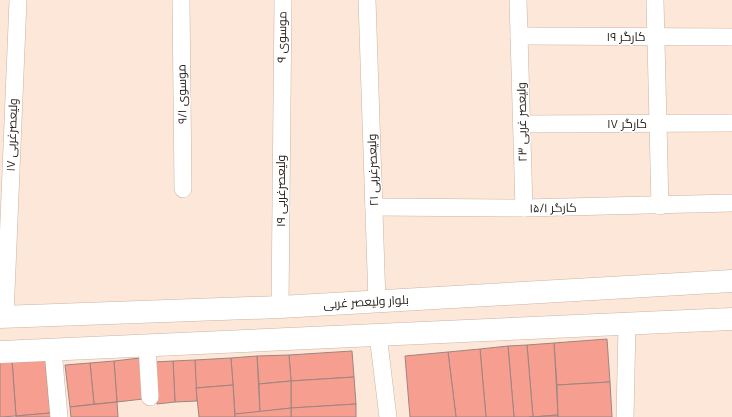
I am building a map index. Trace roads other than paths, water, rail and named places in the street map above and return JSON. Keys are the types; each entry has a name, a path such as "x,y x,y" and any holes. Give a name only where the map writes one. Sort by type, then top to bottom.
{"street":[{"name":"ولیعصرغربی ۱۷","path":"3,317 18,0"},
{"name":"موسوی ۹/۱","path":"181,0 183,188"},
{"name":"موسوی ۹","path":"282,75 283,0"},
{"name":"ولیعصرغربی ۲۱","path":"367,0 377,302"},
{"name":"ولیعصر غربی ۲۳","path":"518,0 524,208"},
{"path":"654,0 660,206"},
{"name":"کارگر ۱۹","path":"519,36 732,37"},
{"name":"ولیعصرغربی ۱۹","path":"280,307 282,75"},
{"name":"کارگر ۱۷","path":"522,124 732,123"},
{"name":"کارگر ۱۵/۱","path":"374,207 524,208 660,206 732,203"},
{"name":"بلوار ولیعصر غربی","path":"3,317 280,307 732,281"},
{"path":"377,302 378,335 388,417"},
{"path":"0,352 627,325 732,319"},
{"path":"625,417 627,325"},
{"path":"147,345 150,397"},
{"path":"53,350 59,417"}]}
